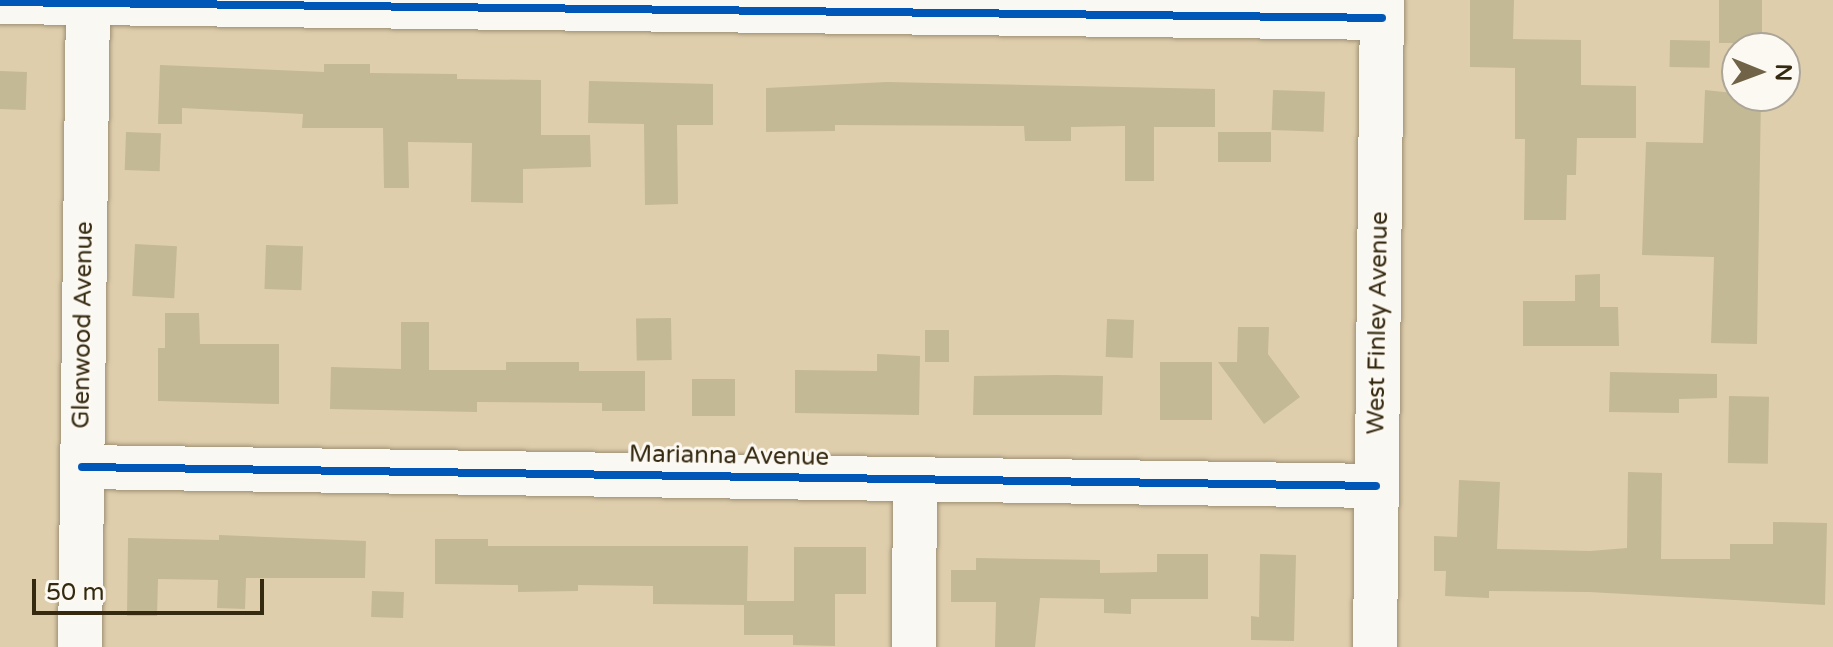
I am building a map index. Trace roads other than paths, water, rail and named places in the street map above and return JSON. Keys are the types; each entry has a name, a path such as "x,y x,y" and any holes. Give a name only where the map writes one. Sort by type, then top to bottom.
{"street":[{"path":"0,2 1382,9"},
{"name":"Glenwood Avenue","path":"80,647 88,4"},
{"name":"West Finley Avenue","path":"1375,647 1382,9"},
{"name":"Marianna Avenue","path":"82,467 1376,486"},
{"path":"914,647 915,479"}]}
